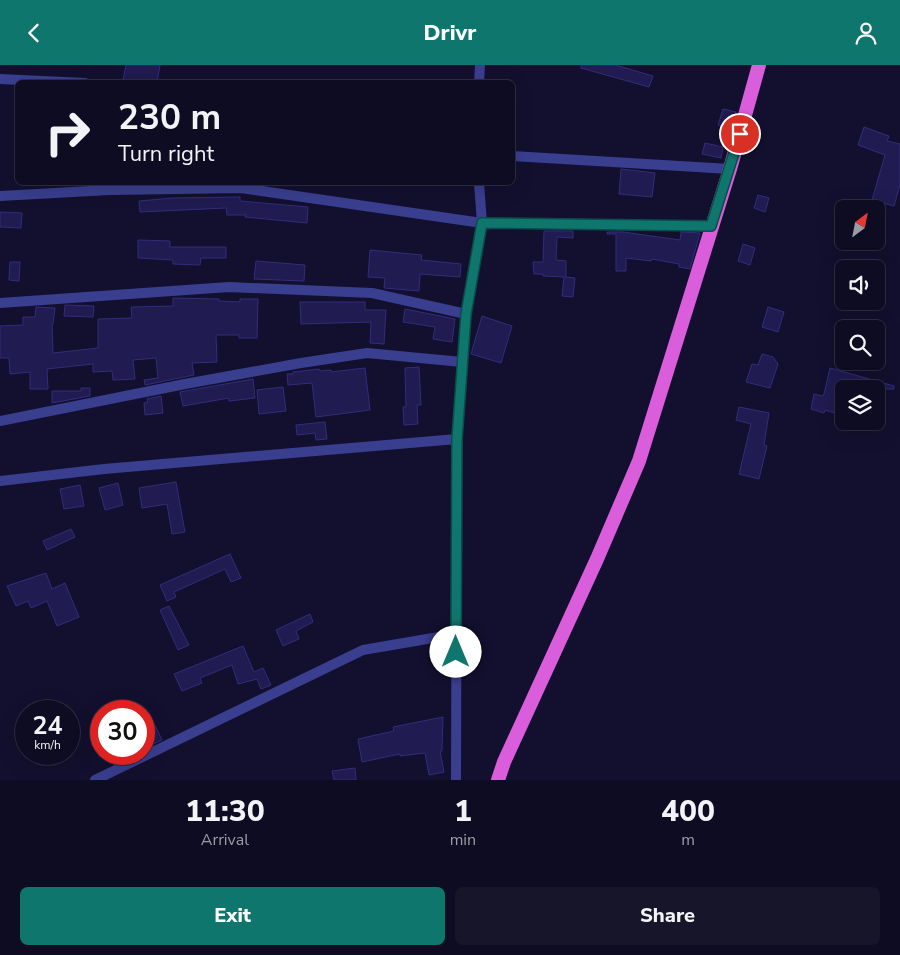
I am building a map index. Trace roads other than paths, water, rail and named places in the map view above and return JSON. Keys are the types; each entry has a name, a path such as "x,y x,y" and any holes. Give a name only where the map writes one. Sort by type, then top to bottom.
{"highway":[{"path":"498,780 504,762 597,559 639,461 730,169 759,65"}],"street":[{"path":"479,80 480,65"},
{"path":"0,79 21,80"},
{"path":"515,156 730,169"},
{"path":"456,780 457,439 466,314 482,223 479,185"},
{"path":"0,196 109,190 241,188 482,223 711,226"},
{"path":"0,303 229,287 372,293 466,314"},
{"path":"0,421 185,384 368,353 462,363"},
{"path":"0,481 104,469 457,439"},
{"path":"95,780 362,650 456,634"}]}
